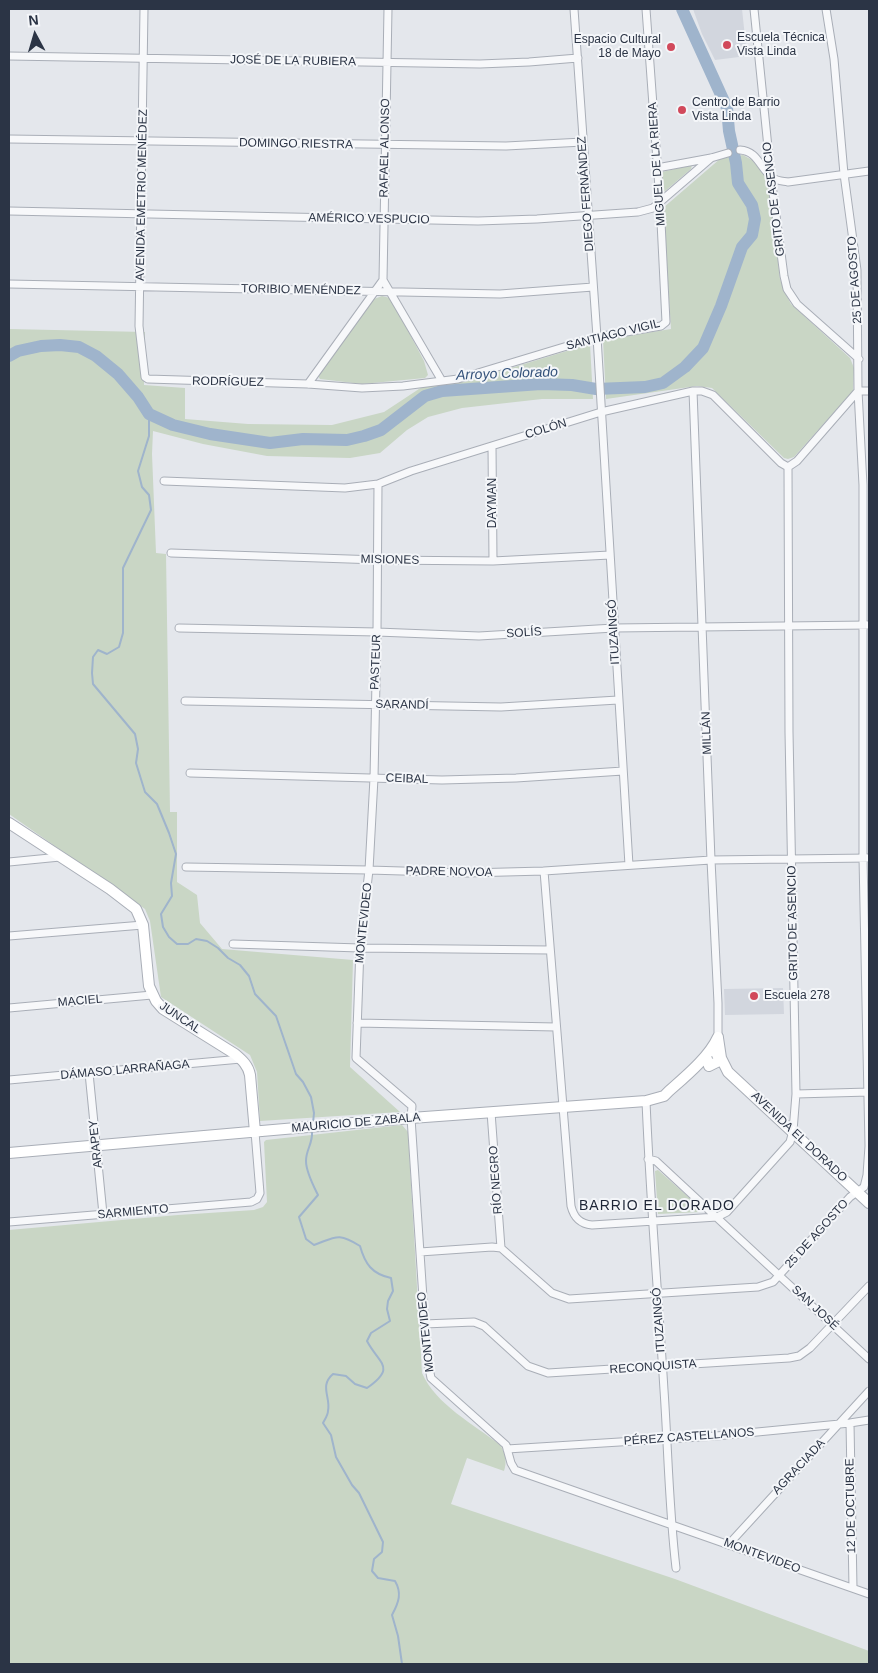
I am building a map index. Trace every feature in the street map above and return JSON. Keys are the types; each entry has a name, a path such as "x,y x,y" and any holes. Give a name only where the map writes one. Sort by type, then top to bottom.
{"street":[{"name":"AVENIDA EMETRIO MENÉDEZ","path":"144,9 139,326 145,376 148,379"},
{"name":"RAFAEL ALONSO","path":"383,280 388,9"},
{"name":"DIEGO FERNÁNDEZ","path":"574,9 600,399"},
{"name":"MIGUEL DE LA RIERA","path":"646,9 660,202 666,319"},
{"name":"GRITO DE ASENCIO","path":"754,9 771,177 787,289 797,304 859,359"},
{"name":"25 DE AGOSTO","path":"501,1248 552,1293 564,1298 576,1299 758,1288 773,1282 850,1197 864,1187 869,1146 866,625 863,485 858,391 857,270 844,174 834,59 826,9"},
{"name":"JOSÉ DE LA RUBIERA","path":"9,56 490,64 578,58"},
{"name":"DOMINGO RIESTRA","path":"9,139 385,146 506,146 583,142"},
{"path":"740,150 752,153 771,177 778,181 788,182 869,171"},
{"name":"AMÉRICO VESPUCIO","path":"657,168 728,153"},
{"name":"AMÉRICO VESPUCIO","path":"9,211 478,221 638,212 653,208 711,158"},
{"path":"308,384 383,280 442,380"},
{"name":"TORIBIO MENÉNDEZ","path":"9,284 500,294 593,287"},
{"name":"SANTIAGO VIGIL","path":"308,384 362,388 403,386 458,379 597,337 661,326 666,322 666,319"},
{"name":"RODRÍGUEZ","path":"148,379 308,384"},
{"name":"COLÓN","path":"164,481 345,488 378,484 411,471 601,412 693,391 702,391 713,395 781,463 788,467"},
{"name":"MILLÁN","path":"693,391 718,1037 721,1058 728,1072"},
{"path":"788,467 797,460 858,391 869,391"},
{"name":"ITUZAINGÓ","path":"600,399 629,865"},
{"name":"DAYMAN","path":"492,446 493,561"},
{"name":"GRITO DE ASENCIO","path":"717,1217 726,1212 790,1142 793,1132 796,1094 788,467"},
{"name":"PASTEUR","path":"369,870 374,778 378,484"},
{"name":"MISIONES","path":"171,553 378,560 493,561 610,555"},
{"name":"SOLÍS","path":"179,628 478,636 614,628 866,625"},
{"name":"SARANDÍ","path":"184,701 501,707 618,700"},
{"name":"CEIBAL","path":"190,773 480,780 623,771"},
{"name":"JUNCAL","path":"9,823 132,904 139,914 143,925 149,986 152,995 163,1009 241,1059"},
{"path":"9,862 60,856"},
{"name":"PADRE NOVOA","path":"186,867 369,870 468,874 711,860 866,858"},
{"name":"MONTEVIDEO","path":"369,870 360,948 356,1058 412,1106 411,1118 424,1324 427,1365 431,1378 506,1445 511,1463 516,1470 869,1594"},
{"path":"544,871 571,1206 574,1215 582,1223 592,1225 717,1217"},
{"path":"9,936 143,925"},
{"path":"233,944 360,948 550,950"},
{"name":"MACIEL","path":"9,1008 152,995"},
{"path":"357,1023 556,1027"},
{"name":"MAURICIO DE ZABALA","path":"9,1153 411,1118 646,1101 664,1096 692,1069 708,1058 718,1037"},
{"path":"708,1058 717,1062 721,1058"},
{"path":"708,1058 728,1072"},
{"path":"241,1059 249,1069 255,1132"},
{"name":"DÁMASO LARRAÑAGA","path":"9,1080 241,1059"},
{"name":"AVENIDA EL DORADO","path":"728,1072 869,1202"},
{"name":"ARAPEY","path":"90,1073 103,1214"},
{"path":"796,1094 868,1092"},
{"name":"ITUZAINGÓ","path":"646,1101 671,1524 676,1568"},
{"name":"RÍO NEGRO","path":"491,1112 501,1248"},
{"name":"SARMIENTO","path":"9,1222 241,1203 257,1199 260,1193 255,1132"},
{"name":"SAN JOSÉ","path":"648,1158 656,1161 869,1359"},
{"path":"420,1252 501,1248"},
{"name":"RECONQUISTA","path":"424,1324 474,1322 484,1326 528,1366 548,1373 794,1357 810,1348 869,1286"},
{"name":"AGRACIADA","path":"729,1544 869,1391"},
{"name":"PÉREZ CASTELLANOS","path":"507,1449 716,1436 869,1420"},
{"name":"12 DE OCTUBRE","path":"850,1423 853,1588"}],"shaded area":[{"name":"Escuela Técnica Vista Linda","path":"693,9 742,9 747,56 715,60 702,34"},
{"name":"Escuela 278","path":"783,988 784,1014 725,1015 724,989"}],"green space":[{"path":"743,155 752,160 769,180 780,279 784,291 791,304 850,358 854,368 853,391 794,457 788,459 784,458 712,388 697,386 606,399 603,340 671,329 663,208 721,158"},
{"path":"692,165 691,169 664,192 662,191 662,172"},
{"path":"382,296 390,298 394,304 424,361 428,375 425,378 362,384 320,379 317,374 374,299"},
{"path":"9,329 145,332 144,385 185,388 185,419 248,424 332,425 384,412 422,387 468,381 590,344 593,399 542,399 462,408 428,417 407,430 380,453 350,458 267,456 203,444 153,431 152,454 156,553 166,554 170,812 177,812 177,882 197,895 200,923 222,949 353,960 350,1067 400,1112 260,1121 257,1072 250,1055 161,997 150,921 145,909 9,814"},
{"path":"402,1125 408,1132 422,1373 436,1395 456,1413 500,1445 504,1451 505,1458 504,1471 467,1458 451,1504 675,1579 869,1651 869,1664 9,1664 9,1230 254,1210 263,1207 267,1202 264,1142 266,1140"},
{"path":"658,1170 702,1209 701,1212 658,1214 655,1171"}],"waterway":[{"name":"Arroyo Colorado","path":"9,356 18,351 41,346 79,347 96,356 118,374 138,397 149,414 173,425 210,434 270,443 303,439 347,440 364,436 381,430 425,396 442,391 541,384 572,385 596,389 645,387 663,383 685,367 703,348 721,306 742,247 752,235 755,219 752,205 738,183 727,108 682,9"},
{"path":"149,414 149,436 138,471 142,487 149,495 151,510 123,568 123,633 119,647 107,654 98,650 93,657 93,684 135,734 138,749 136,763 145,792 157,804 176,854 171,883 172,896 161,914 163,927 169,937 177,944 188,944 196,939 207,941 240,965 249,976 255,994 276,1016 296,1074 311,1097 314,1113 313,1123"},
{"path":"312,1131 306,1165 318,1195 299,1217 306,1239 314,1245 337,1237 347,1239 360,1246 364,1258 374,1271 391,1278 393,1291 388,1301 387,1309 390,1321 371,1333 367,1341 383,1365 381,1375 367,1388 355,1384 346,1376 333,1374 329,1378 326,1387 329,1406 328,1414 323,1423 331,1435 336,1457 352,1485 359,1493 383,1542 382,1552 374,1559 372,1571 378,1578 395,1581 397,1585 399,1598 392,1615 398,1636 402,1664"}],"place":[{"name":"Escuela Técnica Vista Linda","path":"727,45"},
{"name":"Espacio Cultural 18 de Mayo","path":"671,47"},
{"name":"Centro de Barrio Vista Linda","path":"682,110"},
{"name":"Escuela 278","path":"754,996"}],"district":[{"name":"BARRIO EL DORADO","path":"657,1206"}]}
